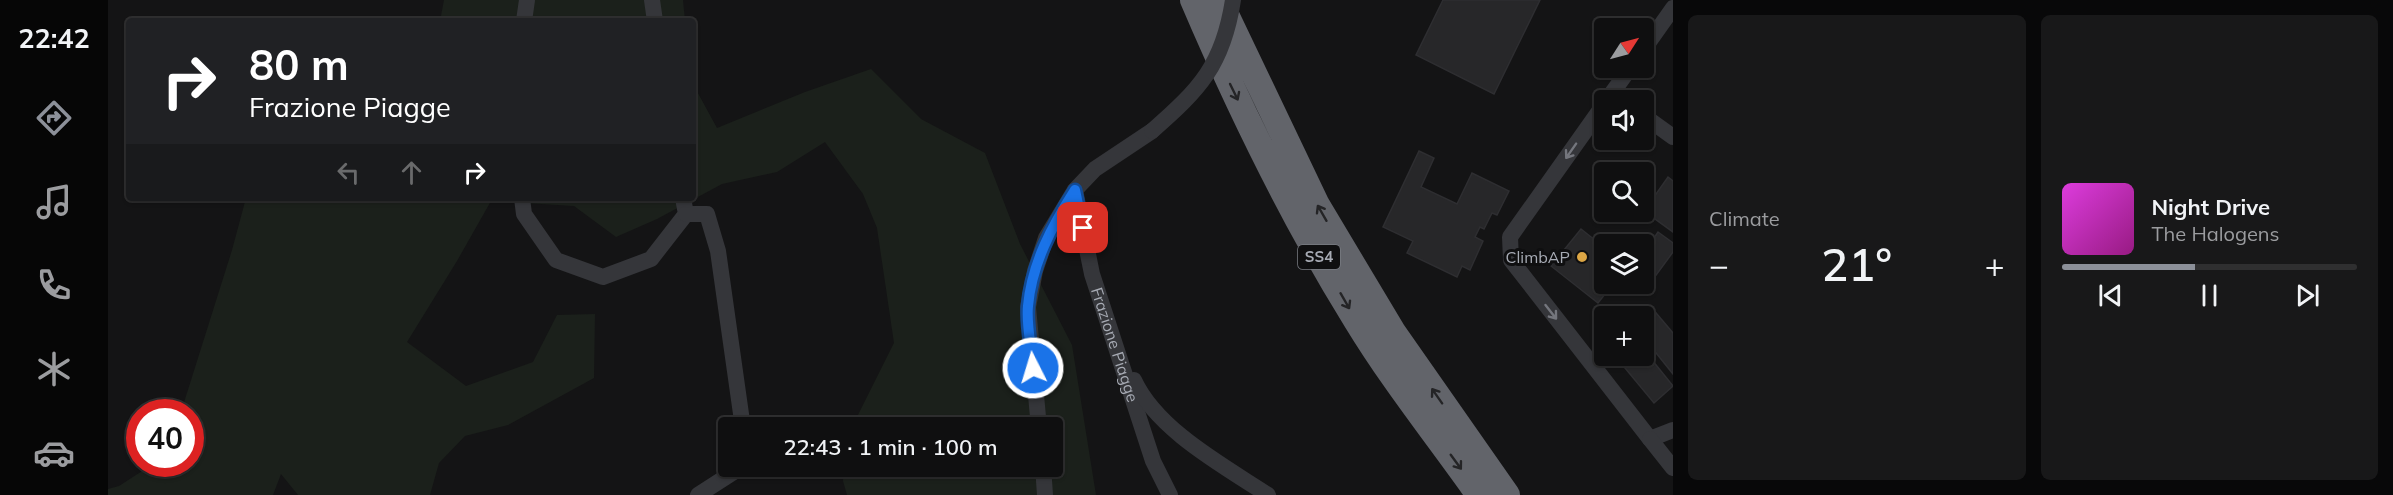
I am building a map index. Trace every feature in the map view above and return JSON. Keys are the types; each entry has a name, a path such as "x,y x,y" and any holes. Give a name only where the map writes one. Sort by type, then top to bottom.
{"highway":[{"name":"SS4","path":"1193,0 1232,88 1298,221 1357,322 1479,495"},
{"name":"SS4","path":"1219,0 1317,205 1393,332 1507,495"}],"street":[{"path":"524,18 527,0"},
{"path":"652,0 655,18"},
{"path":"1038,417 1028,308 1035,271 1046,238 1075,190 1095,169 1152,131 1184,103 1204,81 1219,55 1228,28 1233,0"},
{"path":"1654,35 1673,8"},
{"path":"1594,123 1510,237 1511,261 1673,468"},
{"path":"1654,123 1673,136"},
{"name":"Frazione Piagge","path":"1075,190 1092,274 1153,461 1170,495"},
{"path":"522,201 524,214 556,260 603,278 651,259 684,206 706,214 718,251 741,417"},
{"path":"1112,336 1139,391 1156,412 1181,436 1268,495"},
{"path":"1650,439 1673,430"},
{"path":"698,495 726,477"},
{"path":"1044,477 1045,495"}],"shaded area":[{"path":"444,0 683,0 685,18 441,18"},
{"path":"871,69 921,119 985,153 1020,244 1072,345 1096,495 847,495 843,477 1063,477 1063,417 857,417 894,343 877,228 863,194 825,142 777,172 722,184 696,198 696,90 717,128 805,92"},
{"path":"245,201 491,201 407,342 466,386 533,362 557,315 595,314 594,378 508,425 465,436 439,463 430,495 298,495 281,474 273,495 108,495 108,489 119,486 133,477 204,477 204,399 185,399"},
{"path":"491,201 690,201 616,237 574,206"}],"building":[{"path":"1443,0 1540,0 1494,94 1416,55"},
{"path":"1419,151 1434,158 1421,187 1457,204 1472,173 1509,191 1497,215 1492,213 1484,229 1480,227 1475,237 1483,241 1470,270 1462,266 1457,277 1407,253 1413,241 1383,227"},
{"path":"1668,177 1673,181 1673,232 1654,218 1654,197"},
{"name":"ClimbAP","path":"1581,229 1594,239 1594,294 1605,294 1598,303 1551,266"},
{"path":"1658,232 1673,243 1673,252 1654,278 1654,238"},
{"path":"1654,311 1673,333 1673,374 1654,350"},
{"path":"1654,362 1673,386 1654,403 1623,366 1654,366"}],"place":[{"name":"ClimbAP","path":"1582,257"}],"route":[{"path":"1033,368 1028,308 1035,271 1046,238 1075,190 1083,228"}]}
